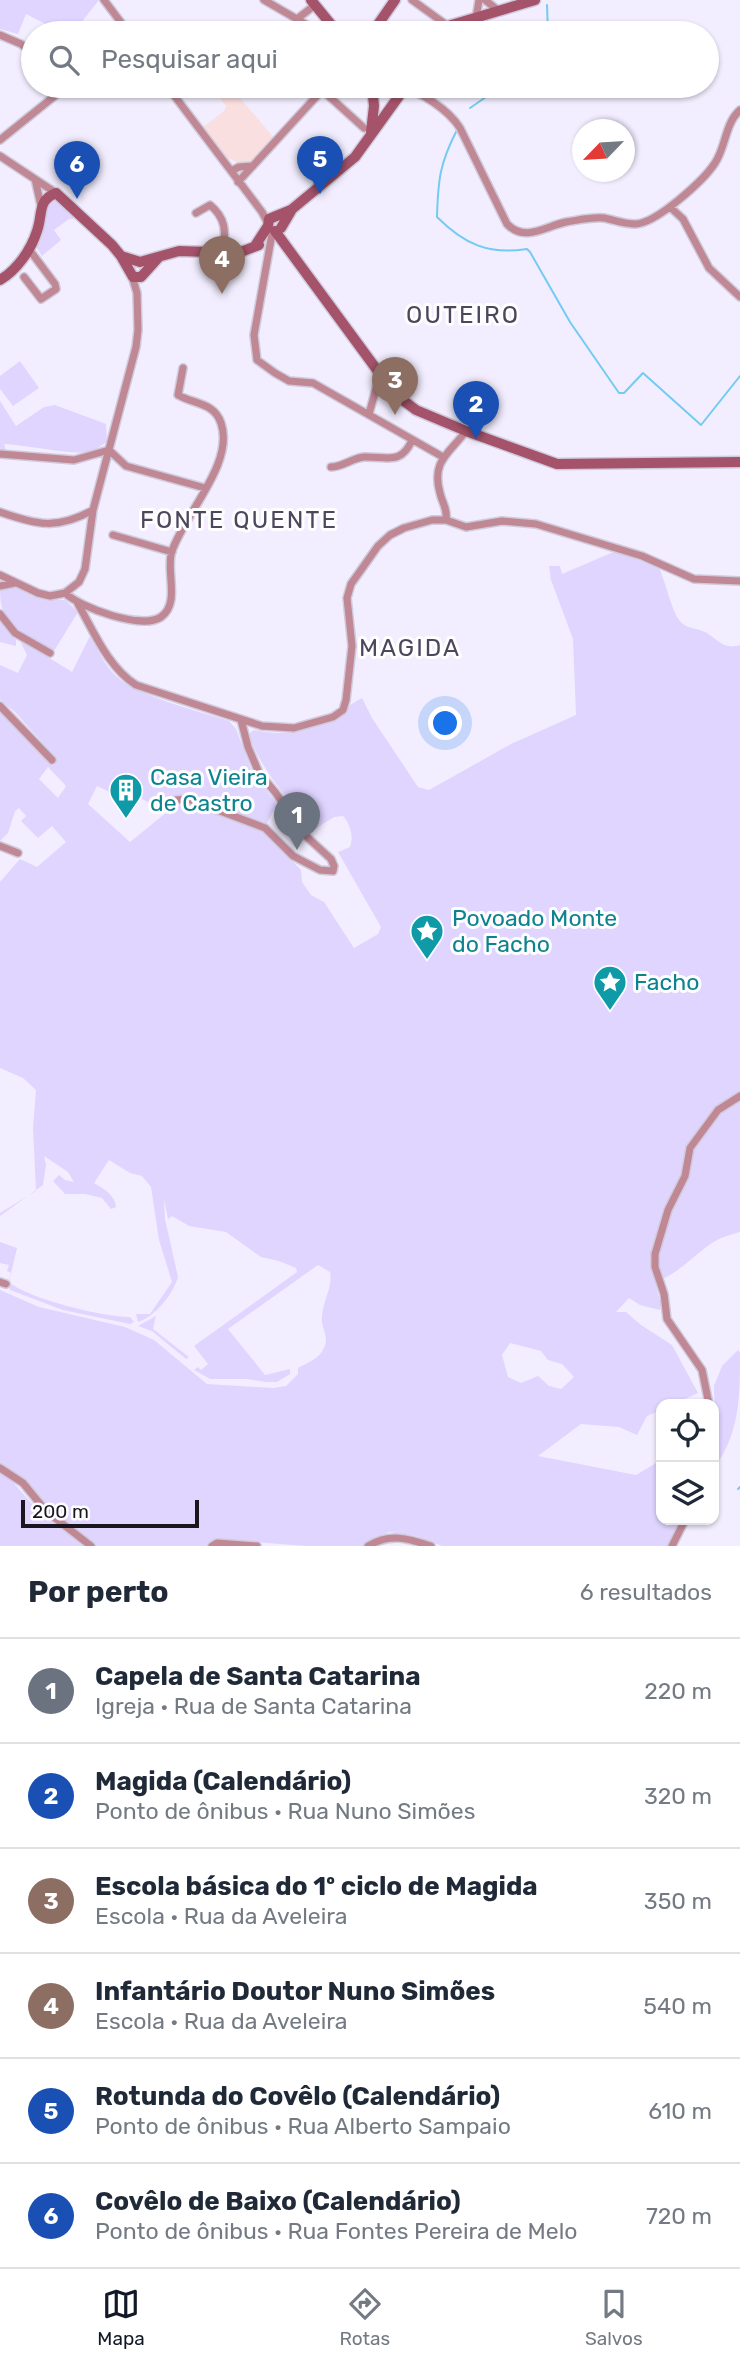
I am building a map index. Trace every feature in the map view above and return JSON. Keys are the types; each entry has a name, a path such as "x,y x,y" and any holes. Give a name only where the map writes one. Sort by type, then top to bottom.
{"street":[{"path":"104,0 119,21"},
{"path":"264,0 300,21"},
{"path":"380,21 395,0"},
{"path":"412,0 441,21"},
{"path":"475,18 479,0"},
{"path":"485,0 499,11"},
{"path":"465,21 535,0"},
{"path":"297,19 313,2 328,21"},
{"path":"0,35 21,44"},
{"path":"0,141 49,98"},
{"path":"176,98 380,374 410,407 548,462 565,465 740,462"},
{"path":"238,182 315,98"},
{"path":"334,98 367,132"},
{"path":"367,132 372,98"},
{"path":"137,269 159,257 185,250 243,252 255,246 275,230 291,210 355,157 367,132 393,98"},
{"path":"424,98 457,122 504,219 513,230 534,233 554,225 594,218 636,224 652,219 670,207 717,161 732,119 740,110"},
{"path":"0,150 2,160 56,193 137,269"},
{"path":"230,171 253,166"},
{"path":"0,280 15,269 37,232 41,206 35,179"},
{"path":"41,206 47,197 56,193"},
{"path":"196,213 211,205 223,219 223,252"},
{"path":"670,207 684,219 709,268 740,297"},
{"path":"255,246 275,230"},
{"path":"275,230 254,335 257,360 289,381 313,383 443,457"},
{"path":"24,277 41,299 56,289 28,248"},
{"path":"0,575 44,595 65,593 83,576 93,510 136,347 137,269"},
{"path":"78,604 147,622 160,618 167,610 171,596 172,552 187,517 219,461 222,427 211,408 179,397 177,391 183,368"},
{"path":"369,414 380,374"},
{"path":"446,520 447,512 438,486 440,463 466,431"},
{"path":"331,467 362,458 398,457 407,451 412,440"},
{"path":"0,454 74,460 109,450"},
{"path":"109,450 126,466 205,488"},
{"path":"0,512 25,522 46,524 71,520 93,510"},
{"path":"65,593 78,604 113,664 127,680 145,689 241,720 272,728 294,728 340,713 346,700 352,646 347,598 351,584 378,546 390,535 404,528 432,520 446,520 466,527 502,521 536,524 642,556 694,579 740,581"},
{"path":"113,535 172,552"},
{"path":"0,586 16,583"},
{"path":"0,614 15,633 50,653"},
{"path":"0,706 52,760"},
{"path":"168,806 176,800 188,799 265,828 293,856 320,870 333,871 331,859 307,837 259,773 241,720"},
{"path":"0,846 18,853"},
{"path":"708,1399 702,1370 667,1319 664,1294 655,1267 655,1254 668,1210 685,1176 690,1148 718,1110 740,1096"},
{"path":"0,1468 23,1483 46,1511 91,1546"},
{"path":"672,1546 682,1525"},
{"path":"368,1546 386,1537 396,1536 431,1546"},
{"path":"212,1546 217,1543 257,1546"}],"shaded area":[{"path":"0,0 99,0 82,21 40,21 26,14 18,34 0,29"},
{"path":"220,98 240,98 274,138 253,161 246,164 227,160 203,127 224,111 226,106"},
{"path":"53,198 75,215 54,230 61,240 42,256 35,245 45,205"},
{"path":"20,361 39,388 13,406 0,389 0,376"},
{"path":"0,401 16,426 44,407 55,405 106,424 107,441 88,452 4,444 6,451 0,450"},
{"path":"616,551 659,568 675,613 684,625 704,631 726,646 740,645 740,1232 721,1238 673,1273 655,1282 660,1310 640,1305 629,1298 616,1312 626,1312 672,1345 698,1393 685,1399 656,1399 656,1412 647,1416 637,1435 619,1427 581,1424 538,1456 636,1475 656,1463 656,1525 679,1525 669,1546 442,1546 415,1536 389,1532 365,1546 306,1546 228,1540 206,1546 95,1546 47,1509 17,1475 0,1463 0,1290 39,1307 125,1327 154,1340 207,1384 273,1388 286,1386 298,1374 298,1368 322,1352 326,1344 322,1316 330,1272 318,1265 228,1329 265,1375 290,1369 290,1374 277,1382 210,1379 194,1370 198,1367 201,1370 208,1364 194,1346 297,1272 296,1268 261,1257 226,1232 189,1226 172,1216 168,1219 164,1199 165,1219 178,1277 162,1304 151,1315 138,1322 136,1314 150,1314 172,1282 159,1240 151,1187 142,1176 130,1173 109,1160 94,1183 114,1199 116,1207 111,1209 102,1198 85,1194 65,1194 53,1181 59,1175 74,1182 68,1172 44,1156 46,1165 43,1185 36,1190 33,1128 36,1090 23,1078 0,1068 0,882 20,859 37,867 66,842 52,826 38,838 21,821 26,816 19,808 15,811 8,833 0,841 0,711 35,745 48,762 53,763 57,759 15,712 0,700 0,665 18,673 27,655 19,639 72,672 90,636 109,668 127,684 155,697 229,721 236,729 252,771 277,804 263,831 301,870 302,882 311,895 324,902 354,948 378,934 381,927 338,852 350,847 348,823 343,816 334,817 315,829 270,775 256,751 250,733 254,730 279,733 313,728 347,713 350,705 362,698 372,718 418,787 429,790 511,744 576,715 573,639 551,580 549,566 560,566 562,574","holes":["48,767 66,786 58,798 39,779","97,786 133,803 136,795 155,807 178,797 167,812 130,842 88,804","510,1343 541,1351 548,1360 562,1364 574,1377 561,1389 549,1386 538,1376 521,1383 508,1377 502,1355"]},
{"path":"20,588 42,599 65,600 78,612 54,651 23,635 9,622 4,614 0,590"},
{"path":"0,618 16,640 16,646 0,642"},
{"path":"27,1196 0,1216 0,1213"},
{"path":"0,1242 17,1248 9,1282 19,1288 67,1306 130,1317 134,1322 130,1324 63,1310 10,1290 8,1282 11,1273 7,1271 9,1265 0,1263"},
{"path":"156,1316 153,1329 189,1357 186,1359 152,1331 138,1326"},
{"path":"738,1350 740,1368 737,1412 730,1439 719,1460 719,1399 714,1399 714,1386 722,1366"},
{"path":"0,1472 10,1479 34,1506 83,1546 0,1546"}],"waterway":[{"path":"547,5 548,21"},
{"path":"470,108 485,98"},
{"path":"457,130 441,172 437,217 467,241 489,249 527,249 570,322 619,393 624,393 643,373 701,425 740,376"}],"place":[{"name":"Rotunda do Covêlo (Calendário)","path":"320,194"},
{"name":"Covêlo de Baixo (Calendário)","path":"77,199"},
{"name":"Infantário Doutor Nuno Simões","path":"222,294"},
{"name":"Escola básica do 1º ciclo de Magida","path":"395,415"},
{"name":"Magida (Calendário)","path":"476,439"},
{"name":"Casa Vieira de Castro","path":"126,820"},
{"name":"Capela de Santa Catarina","path":"297,850"},
{"name":"Povoado Monte do Facho","path":"427,961"},
{"name":"Facho","path":"610,1012"}],"district":[{"name":"OUTEIRO","path":"463,315"},
{"name":"FONTE QUENTE","path":"239,520"},
{"name":"MAGIDA","path":"410,648"}]}
